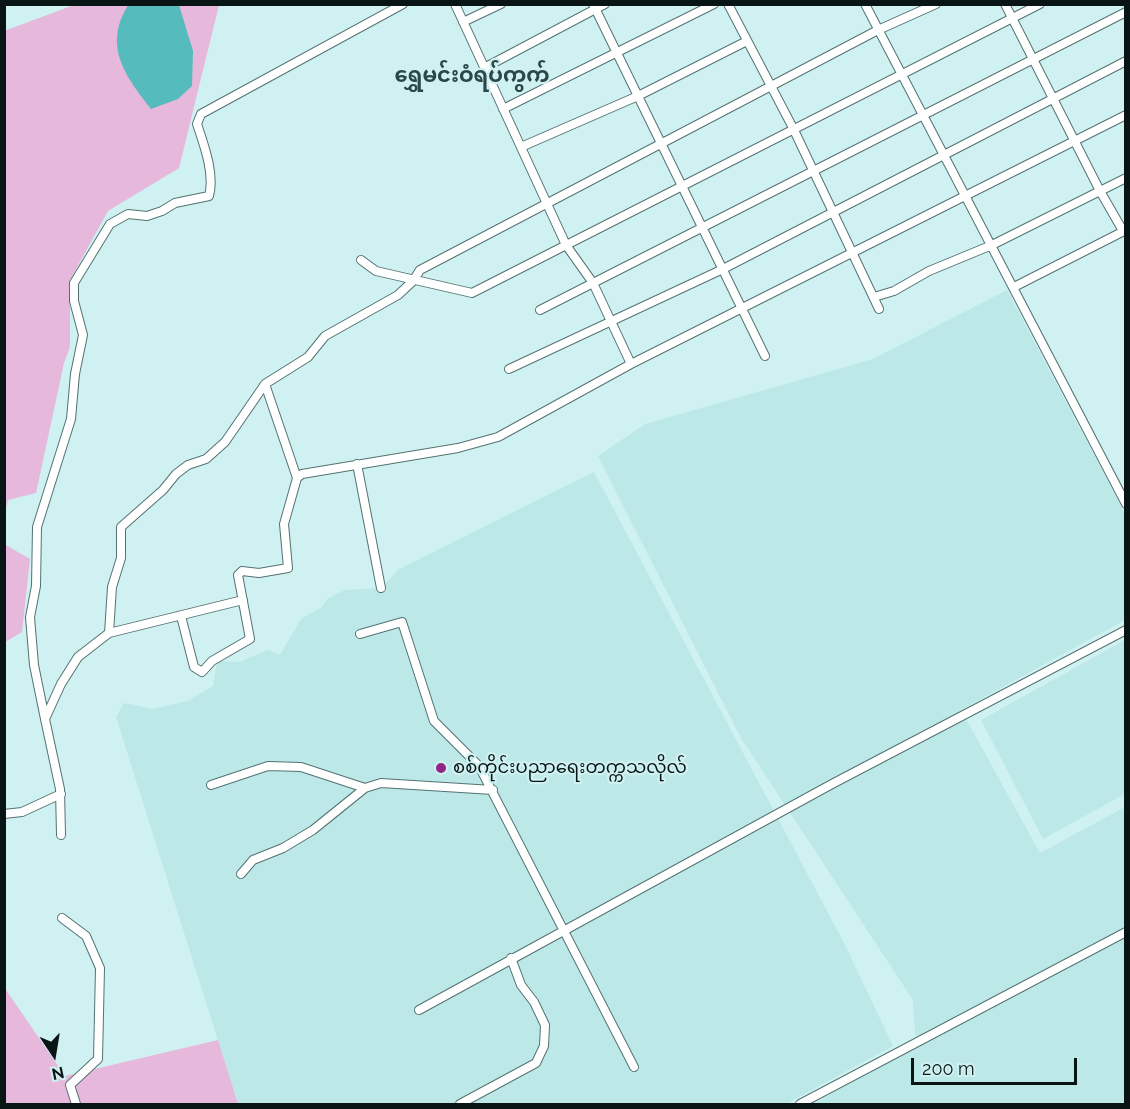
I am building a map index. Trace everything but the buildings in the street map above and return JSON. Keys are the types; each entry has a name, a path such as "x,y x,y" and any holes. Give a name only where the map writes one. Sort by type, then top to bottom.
{"street":[{"path":"62,835 61,794 34,665 30,617 36,586 37,527 71,419 75,374 83,335 74,302 74,283 111,224 128,214 147,216 175,203 209,196 211,187 206,157 196,124 201,114 403,4"},
{"path":"455,4 566,245 593,283 631,364"},
{"path":"463,22 501,4"},
{"path":"484,68 594,7 605,4"},
{"path":"503,109 714,4"},
{"path":"728,4 793,128 879,309"},
{"path":"865,4 946,155 1125,504"},
{"path":"109,633 112,587 121,558 121,526 163,490 176,474 188,465 206,459 225,442 266,384 308,357 325,336 398,295 413,281 420,270 660,142 772,87 878,30 936,4"},
{"path":"1005,4 1100,191 1124,231 1014,287"},
{"path":"361,260 376,271 471,293 683,188 793,128 1040,4"},
{"path":"594,7 765,356"},
{"path":"540,310 1125,12"},
{"path":"521,147 638,96 747,41"},
{"path":"509,369 723,269 1125,61"},
{"path":"297,478 302,474 458,448 498,437 631,364 1125,115"},
{"path":"874,297 894,291 929,271 992,245 1125,178"},
{"path":"181,616 194,667 202,672 212,661 250,639 238,575 242,571 258,573 288,568 284,524 297,478 266,384"},
{"path":"357,464 381,588"},
{"path":"45,719 60,684 78,657 109,633 243,600"},
{"path":"360,634 402,622 434,721 479,766 493,790 634,1067"},
{"path":"419,1010 563,930 1125,630"},
{"path":"212,784 268,766 301,767 365,788"},
{"path":"241,874 254,860 283,848 313,830 365,788 381,783 493,790"},
{"path":"4,814 22,812 61,794"},
{"path":"62,918 86,936 100,968 98,1059 70,1085 76,1104"},
{"path":"800,1104 1125,932"},
{"path":"460,1104 536,1063 544,1046 545,1025 534,1002 520,985 511,958"}],"shaded area":[{"path":"74,5 219,5 179,168 108,211 70,280 70,347 64,363 36,493 8,500 5,512 4,31"},
{"path":"1007,290 1125,514 1125,620 961,710 1040,853 1125,807 1125,1104 813,1104 916,1047 913,1000 741,738 598,456 645,424 873,359"},
{"name":"စစ်ကိုင်းပညာရေးတက္ကသလိုလ်","path":"594,472 844,943 893,1046 786,1104 238,1104 116,717 124,703 153,709 188,701 213,686 217,661 240,662 267,650 280,655 301,619 322,607 327,599 345,590 381,588 399,569"},
{"path":"4,544 30,559 22,632 5,642"},
{"path":"1125,640 1125,794 1043,839 981,720"},
{"path":"4,987 65,1076 218,1040 238,1104 5,1104"}],"water":[{"path":"129,4 179,5 193,51 192,86 178,99 151,109 125,72 117,47 117,33"}],"place":[{"name":"စစ်ကိုင်းပညာရေးတက္ကသလိုလ်","path":"441,768"}],"district":[{"name":"ရွှေမင်းဝံရပ်ကွက်","path":"472,76"}]}
